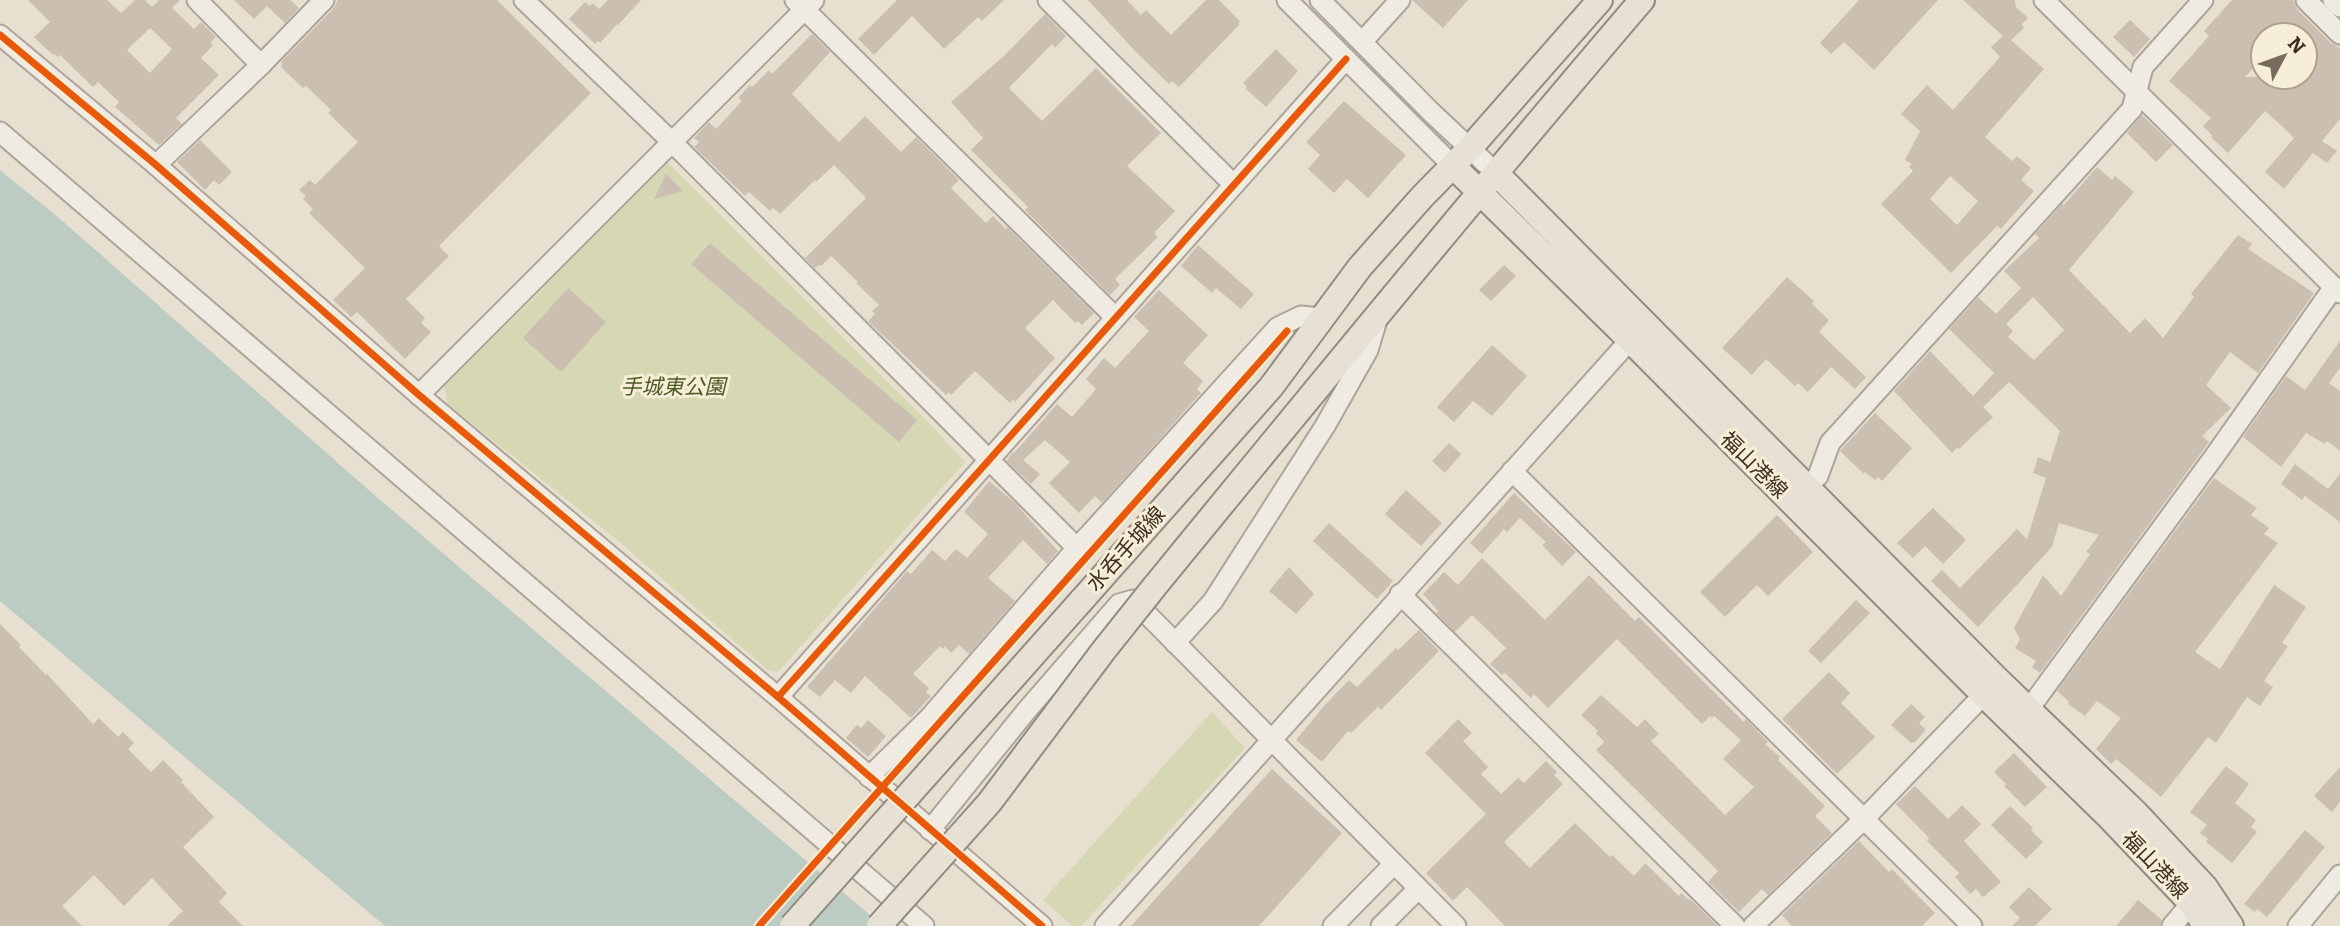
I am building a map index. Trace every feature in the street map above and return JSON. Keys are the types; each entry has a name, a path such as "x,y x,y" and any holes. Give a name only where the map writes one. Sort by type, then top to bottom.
{"main road":[{"path":"1453,166 1600,0"},
{"path":"1496,173 1642,0"},
{"name":"水呑手城線","path":"792,926 1271,387 1360,267 1453,166"},
{"name":"福山港線","path":"1453,166 1480,194 1637,332 1806,487 2110,818 2231,926"},
{"name":"水呑手城線","path":"879,926 989,803 1155,586 1380,309 1496,173"},
{"name":"福山港線","path":"1496,173 1637,332 1991,687 2029,709 2136,813 2198,895 2206,926"}],"street":[{"path":"197,0 261,65"},
{"path":"156,165 261,65 324,0"},
{"path":"524,0 672,142 1077,548"},
{"path":"1048,0 1233,184"},
{"path":"1287,0 1453,166"},
{"path":"1320,0 1496,173"},
{"path":"1362,42 1400,0"},
{"path":"2029,709 2337,290 2043,0"},
{"path":"1806,487 1818,476 1829,443 2132,109 2143,67 2203,0"},
{"path":"2306,0 2340,34"},
{"path":"419,395 672,142 805,3 1115,317"},
{"path":"0,35 156,165 419,395 778,696 1042,926"},
{"path":"778,696 1346,59"},
{"path":"0,132 924,926"},
{"path":"1175,643 1213,601 1325,426 1368,350 1380,309"},
{"path":"869,777 929,718 1077,548 1278,327 1301,316 1321,318"},
{"path":"1105,926 1637,332"},
{"path":"1511,471 1972,926"},
{"path":"1401,594 1735,926"},
{"path":"930,830 1027,710 1119,604 1133,600 1456,926"},
{"path":"1753,926 1864,819 1991,687"},
{"path":"1333,926 1393,865"},
{"path":"2298,926 2340,875"},
{"path":"1381,926 1418,889"},
{"path":"2172,926 2198,895"}],"green space":[{"name":"手城東公園","path":"666,161 965,462 778,672 768,670 617,540 448,404 444,386 535,297"},
{"path":"1212,712 1245,748 1081,926 1073,926 1043,900"}],"shaded area":[{"path":"0,170 59,218 379,499 883,926 385,926 0,601"}],"building":[{"path":"28,0 107,0 121,13 135,0 145,0 152,7 159,0 180,0 172,8 194,29 201,22 216,37 210,43 213,45 201,58 219,75 176,118 182,124 159,145 115,107 119,102 98,82 93,87 60,55 53,55 34,37 50,22","holes":["150,28 172,49 150,73 127,50"]},
{"path":"234,0 290,0 299,8 285,23 267,6 254,19"},
{"path":"338,0 497,0 591,93 439,246 449,256 406,299 425,318 421,323 431,332 405,359 357,312 351,317 333,300 365,268 309,213 313,209 303,199 306,196 299,190 310,180 315,185 358,142 328,113 331,110 281,67 281,62 333,9"},
{"path":"608,0 641,0 600,43 598,41 595,44 569,19 585,2 590,6 593,3 599,9"},
{"path":"897,0 1004,0 982,21 978,17 944,49 912,16 874,55 858,39"},
{"path":"1088,0 1127,0 1141,15 1146,10 1171,35 1206,0 1219,0 1240,24 1179,87 1172,81 1169,84"},
{"path":"1412,0 1468,0 1443,28"},
{"path":"1859,0 1938,0 1874,70 1844,42 1831,54 1820,43"},
{"path":"1963,0 2015,0 2016,7 2028,18 2022,24 2024,28 2011,40 2044,69 1985,137 2012,161 2017,156 2031,168 2021,180 2034,191 2001,229 1997,226 1951,273 1881,204 1913,171 1909,167 1912,164 1905,160 1920,131 1901,114 1927,85 1953,110 2000,57 1991,47 2003,36","holes":["1950,176 1978,201 1957,225 1930,199"]},
{"path":"2232,0 2293,0 2297,9 2309,21 2249,21 2249,73 2245,77 2249,77 2249,91 2319,91 2319,31 2340,48 2340,119 2322,141 2337,151 2327,163 2313,153 2284,189 2265,172 2294,138 2265,111 2228,153 2211,137 2203,126 2211,118 2169,81 2209,36 2204,31"},
{"path":"1045,14 1066,36 1055,48 1052,44 1009,88 1042,121 1096,68 1161,133 1127,166 1175,211 1154,233 1158,237 1115,279 1120,285 1110,295 1025,210 1028,207 971,150 983,138 951,102 1005,55"},
{"path":"2130,20 2150,39 2134,57 2113,37"},
{"path":"812,34 830,52 792,94 839,142 865,116 901,152 916,137 959,180 951,188 986,223 993,216 1006,229 1007,227 1094,313 1082,325 1078,321 1075,323 1053,300 1025,328 1055,358 1015,402 1013,399 1010,403 975,371 951,395 949,392 946,395 868,321 875,314 872,311 879,305 856,283 858,282 831,256 815,268 805,258 866,198 834,165 780,214 773,208 770,211 749,192 745,196 694,147 699,142 694,138 709,122 716,129 742,101 738,98 750,85 752,87 769,70 772,74"},
{"path":"1276,49 1298,71 1266,107 1243,83"},
{"path":"1344,101 1406,155 1368,198 1347,179 1334,193 1308,169 1320,155 1306,142"},
{"path":"2142,115 2173,145 2156,162 2127,133"},
{"path":"200,140 232,172 219,185 214,180 205,190 177,162"},
{"path":"2097,167 2112,180 2115,176 2134,192 2069,270 2130,333 2145,318 2163,338 2194,297 2191,294 2238,235 2252,244 2248,249 2314,293 2258,373 2230,352 2206,385 2231,408 2202,436 2209,442 2040,673 2032,667 2036,661 2015,648 2020,639 2014,628 2043,575 2061,596 2090,554 2086,552 2099,535 2059,523 2052,547 1978,627 1931,581 1942,570 1960,588 2017,529 2027,539 2046,478 2033,473 2038,457 2050,462 2060,431 2009,382 1983,407 1993,417 1952,453 1894,391 1930,351 1973,396 1994,373 1949,329 1978,297 1996,314 2021,288 2004,271 2039,238 2035,234 2063,203 2063,206","holes":["2033,297 2064,330 2034,360 2008,337 2013,331 2006,324"]},
{"path":"666,174 683,191 654,199"},
{"path":"710,243 917,420 899,442 691,264"},
{"path":"1198,245 1254,294 1241,309 1216,288 1212,293 1181,266"},
{"path":"1504,265 1516,276 1491,301 1479,290"},
{"path":"1787,277 1814,301 1812,304 1829,320 1819,332 1866,377 1855,389 1831,367 1808,392 1798,383 1795,386 1766,359 1752,375 1722,348"},
{"path":"568,288 606,322 561,372 523,338"},
{"path":"1159,290 1208,335 1183,363 1203,381 1197,389 1201,393 1102,503 1095,496 1079,513 1049,483 1070,462 1045,440 1023,460 1040,474 1031,484 1007,461 1008,458 1057,404 1072,417 1096,389 1086,379 1104,358 1115,368 1149,331 1134,317"},
{"path":"2340,341 2340,368 2329,383 2340,391 2340,451 2327,441 2325,444 2306,433 2281,467 2243,437 2286,376 2305,390"},
{"path":"1492,345 1527,376 1492,416 1473,401 1454,422 1437,407"},
{"path":"1875,413 1912,448 1882,481 1878,477 1875,480 1865,472 1864,474 1840,451"},
{"path":"1449,443 1461,454 1445,473 1432,461"},
{"path":"2295,464 2328,489 2340,474 2340,522 2305,496 2302,500 2281,484"},
{"path":"2214,478 2257,508 2251,515 2269,528 2264,534 2278,543 2195,652 2220,669 2274,585 2306,607 2282,643 2288,646 2264,681 2273,687 2260,706 2247,697 2216,743 2208,737 2161,797 2116,759 2111,764 2096,749 2121,718 2097,701 2085,716 2068,704 2057,691"},
{"path":"989,481 1014,502 1058,551 1047,564 1023,540 988,578 1015,601 969,654 959,645 951,653 945,646 943,649 940,646 913,674 929,688 926,692 931,696 911,718 865,676 851,693 835,680 820,697 807,687 907,571 911,574 932,550 945,561 956,549 967,558 988,534 964,512"},
{"path":"1406,490 1442,523 1421,546 1385,514"},
{"path":"1514,493 1576,552 1562,566 1542,545 1546,542 1520,518 1507,532 1504,529 1482,554 1470,543"},
{"path":"1933,508 1966,540 1943,564 1925,546 1913,558 1897,543"},
{"path":"1777,515 1813,552 1768,596 1757,585 1725,617 1700,592"},
{"path":"1329,523 1393,581 1377,599 1313,541"},
{"path":"1482,558 1545,620 1589,575 1635,621 1639,617 1744,722 1746,719 1768,742 1765,744 1780,757 1778,760 1825,806 1815,816 1832,833 1768,895 1762,889 1739,912 1708,882 1718,871 1596,750 1604,742 1596,733 1598,731 1581,715 1601,695 1637,727 1645,719 1659,734 1651,741 1725,815 1754,787 1723,759 1741,740 1714,716 1710,716 1702,724 1617,639 1548,708 1534,694 1531,698 1505,673 1502,675 1490,664 1506,648 1472,615 1455,632 1436,613 1438,611 1423,594 1444,572 1458,585"},
{"path":"1289,567 1314,594 1296,614 1269,591"},
{"path":"1856,600 1870,613 1821,663 1808,651"},
{"path":"0,624 93,724 99,718 118,737 123,732 134,743 128,749 151,772 163,760 214,817 183,847 227,893 219,902 243,926 167,926 183,911 152,878 124,906 94,875 62,906 82,926 0,926"},
{"path":"1419,630 1439,651 1381,710 1378,707 1351,733 1348,731 1322,762 1296,740 1349,680 1357,687 1396,648 1398,650"},
{"path":"1829,672 1850,693 1841,703 1875,737 1837,774 1782,719"},
{"path":"1911,704 1925,717 1919,723 1926,730 1914,743 1891,725"},
{"path":"1458,719 1472,733 1463,741 1488,767 1481,774 1501,794 1518,778 1524,783 1546,761 1557,772 1554,775 1563,784 1504,842 1530,868 1575,823 1634,876 1645,863 1679,896 1681,893 1690,899 1718,926 1505,926 1467,887 1453,901 1426,873 1486,814 1425,753"},
{"path":"868,720 886,736 868,757 846,738 857,725 861,728"},
{"path":"2014,753 2047,787 2025,807 1994,772"},
{"path":"2226,766 2249,784 2235,803 2256,820 2251,827 2257,832 2232,863 2206,842 2208,839 2200,833 2207,825 2190,812"},
{"path":"2340,767 2340,802 2332,812 2314,796"},
{"path":"1272,769 1342,833 1259,926 1131,926"},
{"path":"1915,786 1948,819 1962,805 1981,824 1964,841 2001,882 1983,897 1976,889 1970,894 1955,877 1959,873 1896,804"},
{"path":"2010,806 2043,842 2026,859 1991,825"},
{"path":"2305,830 2325,847 2267,917 2257,909 2255,912 2244,904"},
{"path":"1859,841 1889,872 1892,869 1935,913 1922,926 1792,926 1782,915"},
{"path":"2029,887 2052,909 2035,926 2012,926 2020,918 2009,907"},
{"path":"2138,900 2162,920 2160,926 2116,926"}],"cycle path":[{"path":"0,35 156,165 419,395 778,697 1042,926"},
{"path":"778,697 1346,59"},
{"path":"759,926 1287,331"}]}
